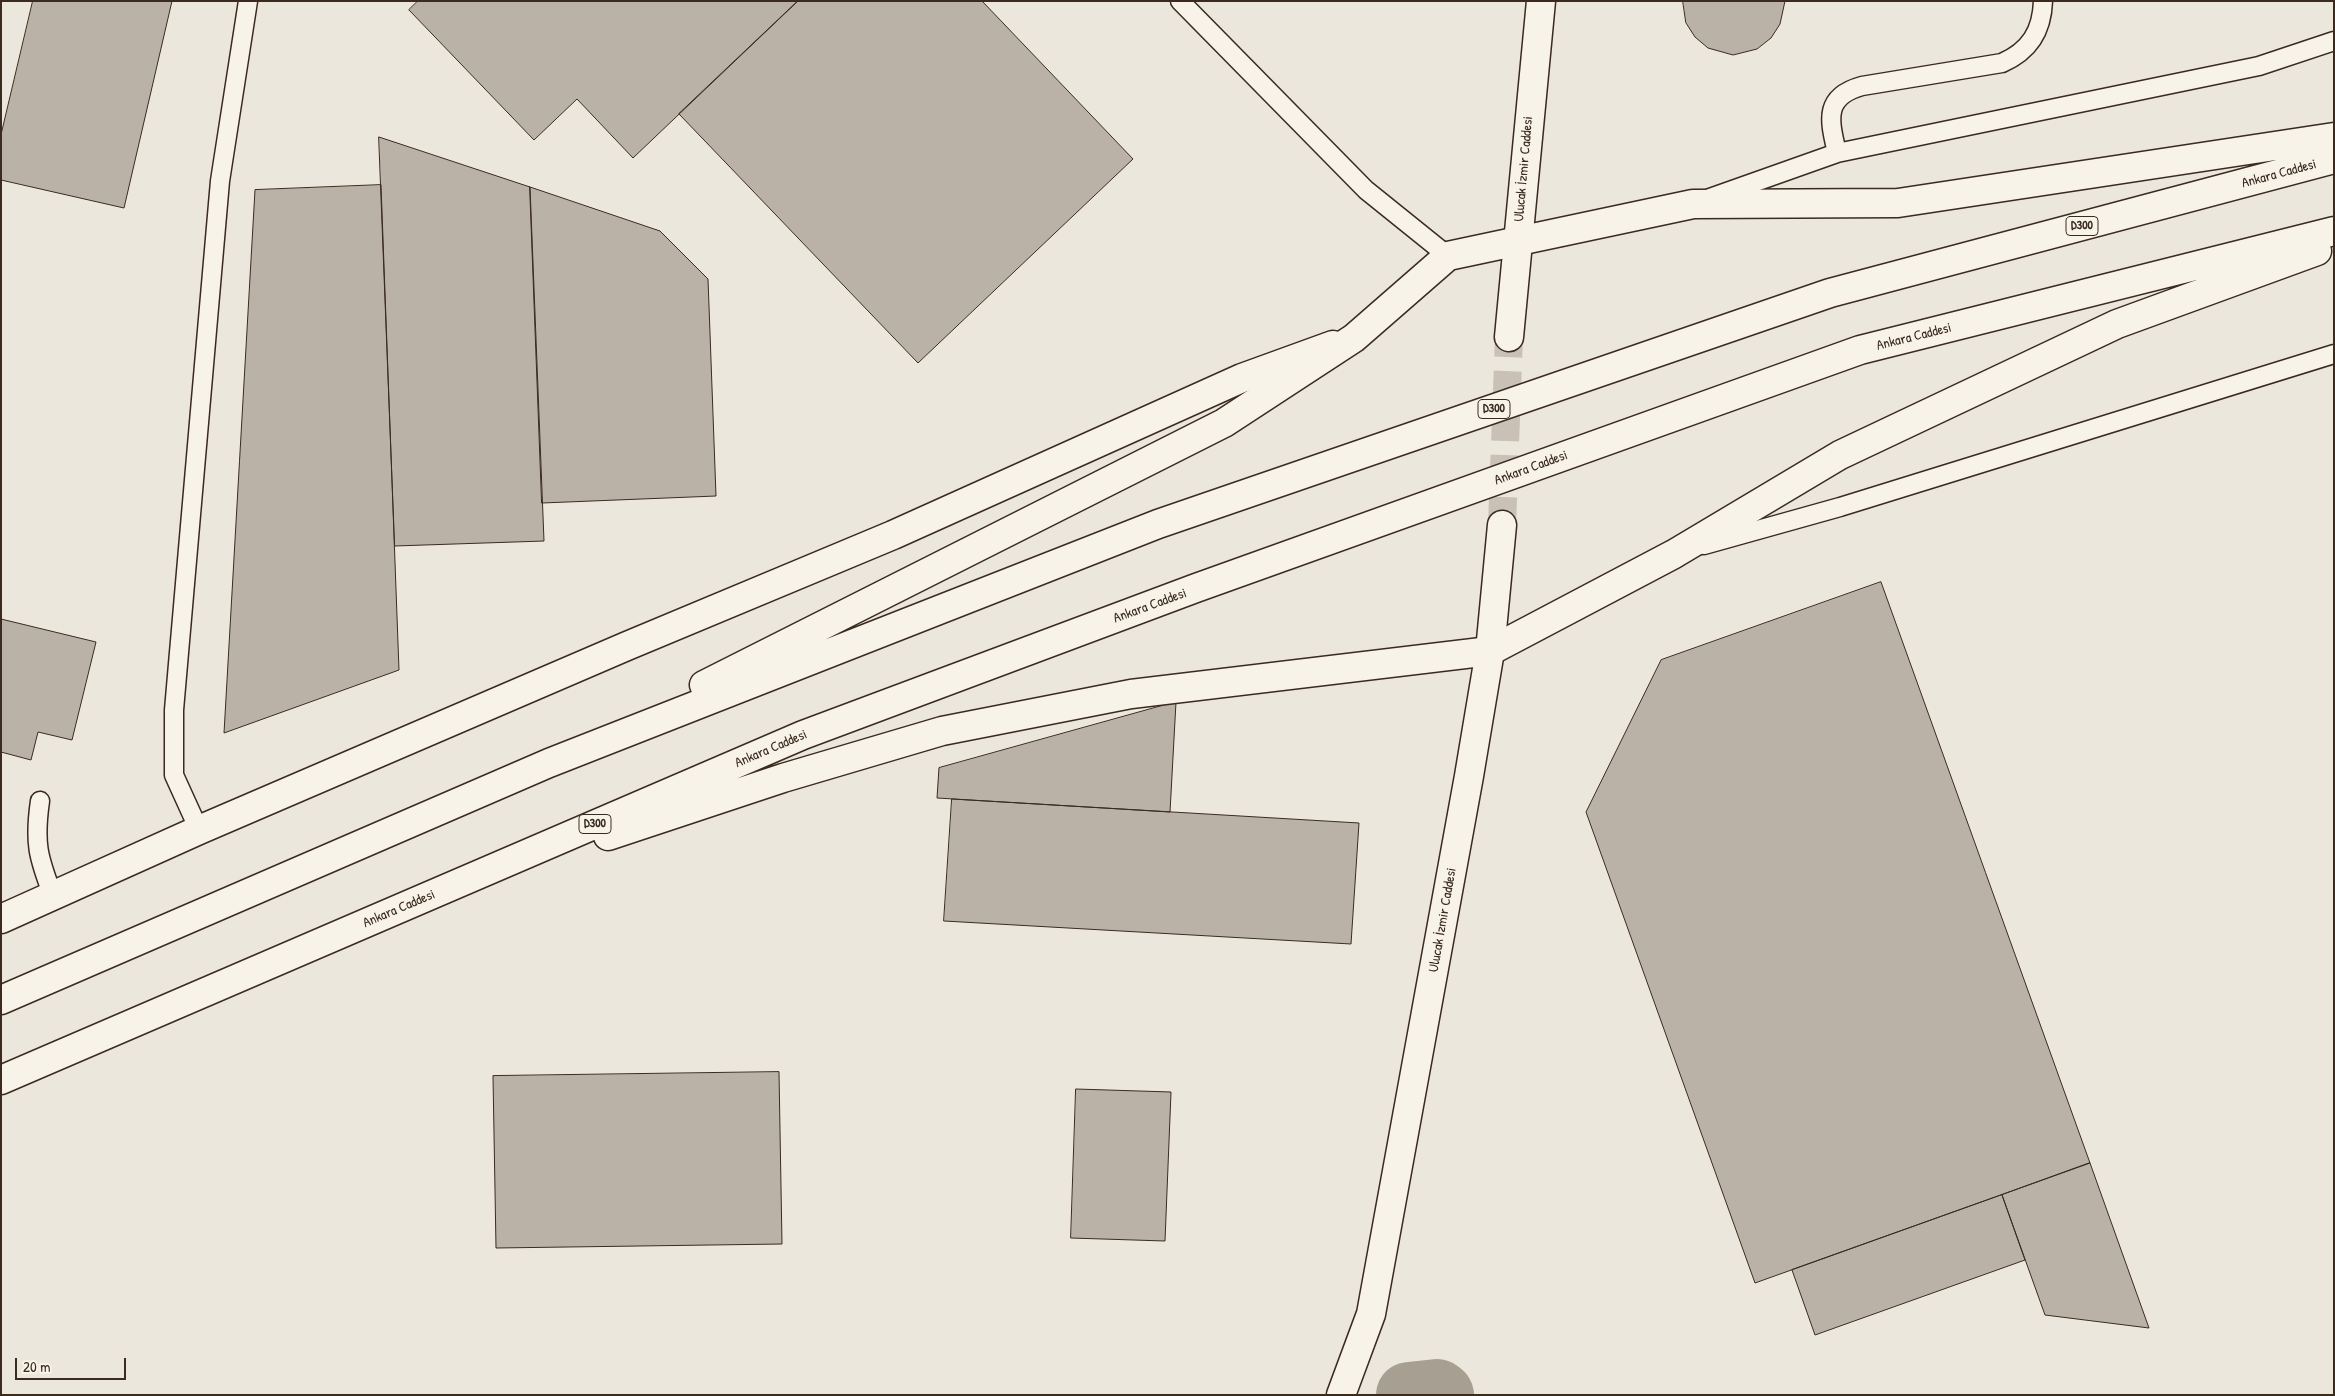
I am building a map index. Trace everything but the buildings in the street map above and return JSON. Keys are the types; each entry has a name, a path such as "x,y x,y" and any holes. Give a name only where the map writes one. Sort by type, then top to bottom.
{"main road":[{"name":"Ulucak İzmir Caddesi","path":"1509,337 1541,1"},
{"path":"549,763 1224,423 1354,338 1448,256 1693,204 1898,203 2334,137"},
{"name":"Ankara Caddesi","path":"1,1000 549,763 1158,524 1830,293 2334,159"},
{"name":"Ankara Caddesi","path":"1,1080 803,735 1206,585 1860,350 2334,231"},
{"path":"420,900 783,778 942,731 1131,694 1490,652 1674,554 1840,455 2117,324 2334,245"},
{"path":"1,919 199,830 627,646 893,535 1242,378 1354,338"},
{"name":"Ulucak İzmir Caddesi","path":"1341,1395 1371,1314 1490,652 1502,525"}],"lane":[{"path":"199,830 174,775 174,710 220,182 248,1"},
{"path":"1180,1 1366,190 1448,256"},
{"path":"1837,154 1829,120 1831,111 1843,95 1862,86 2002,63 2016,57 2027,48 2035,36 2040,24 2043,1"},
{"path":"1693,204 1837,154 2259,66 2334,41"},
{"path":"1674,554 1849,504 2334,354"},
{"path":"40,801 36,831 40,861 53,896"}],"waterway":[{"path":"1409,1395 1437,1392 1441,1395"}],"tunnel":[{"path":"1502,525 1509,337"}]}
